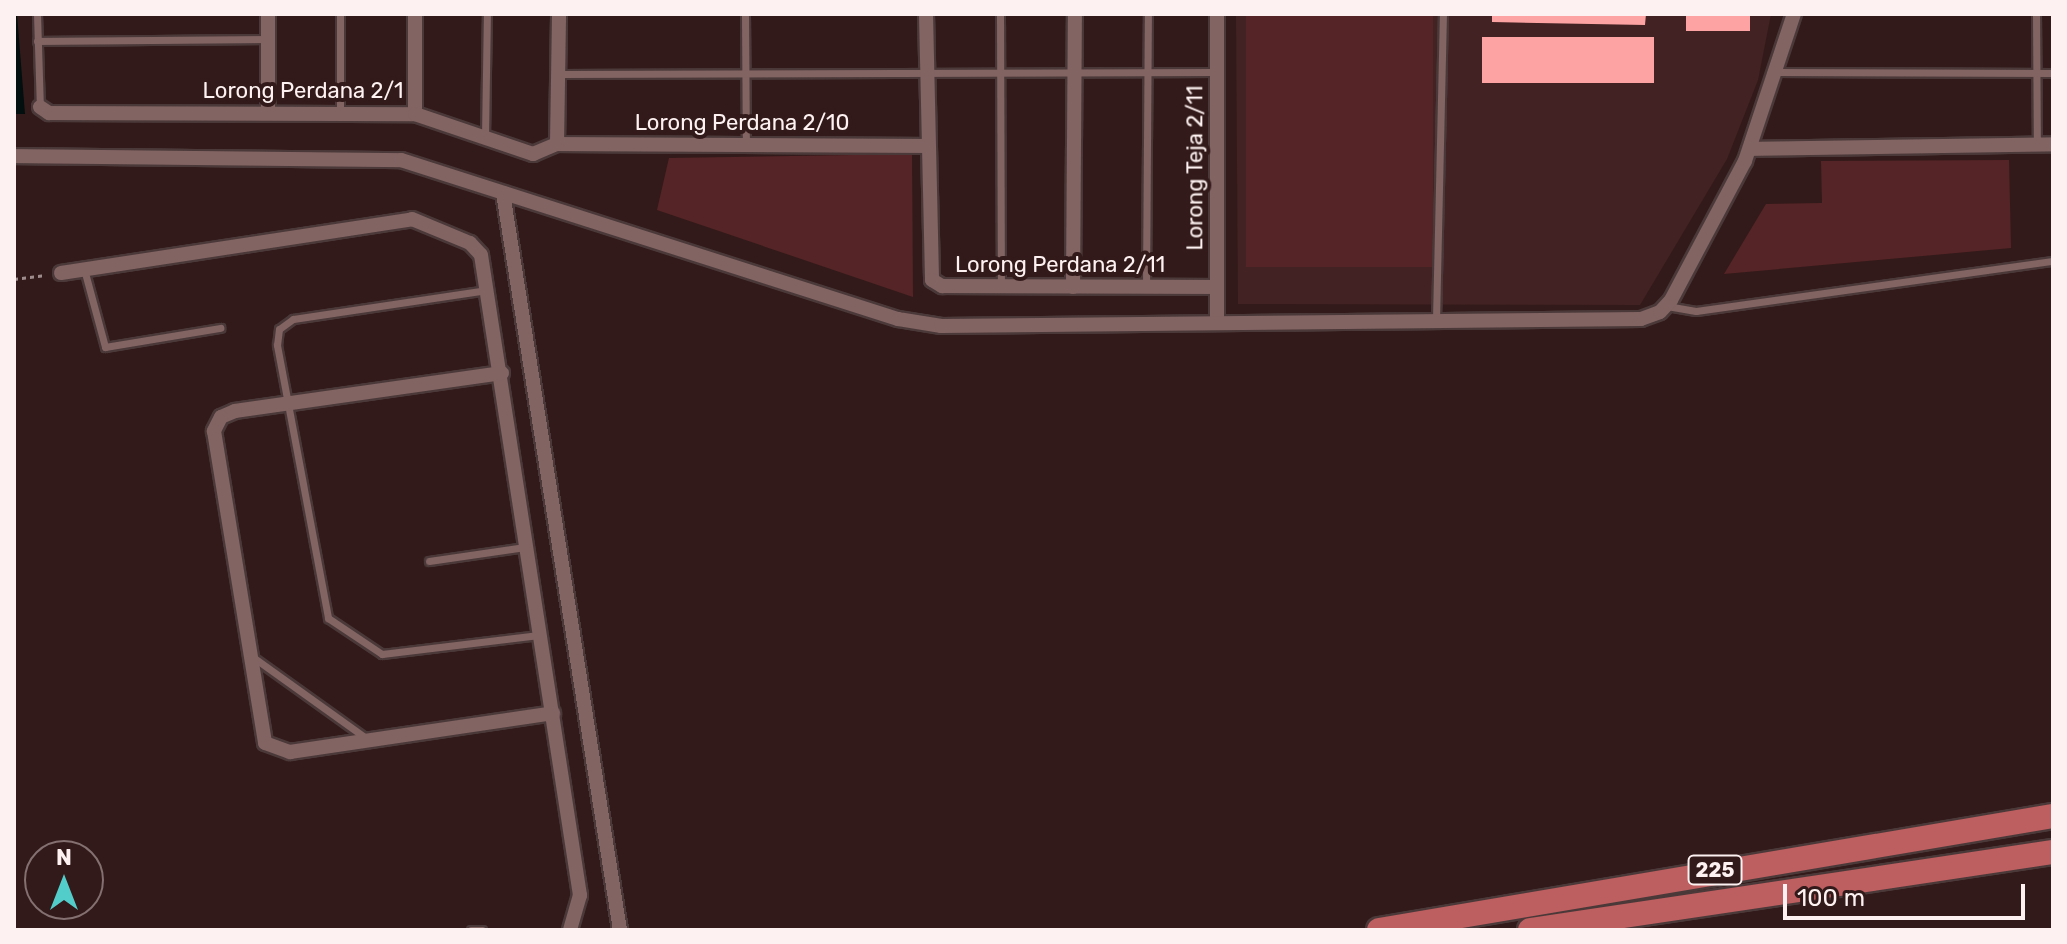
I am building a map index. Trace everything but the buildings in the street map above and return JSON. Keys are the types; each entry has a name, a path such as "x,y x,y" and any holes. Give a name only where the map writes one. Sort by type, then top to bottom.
{"highway":[{"name":"225","path":"1379,930 2053,816"},
{"name":"225","path":"1530,930 2053,852"}],"street":[{"path":"268,14 268,112"},
{"path":"415,14 415,114"},
{"path":"557,144 559,14"},
{"name":"Lorong Perdana 2/11","path":"926,14 932,280 942,286 1217,287"},
{"path":"1073,287 1075,14"},
{"name":"Lorong Teja 2/11","path":"1217,14 1217,321"},
{"path":"14,156 377,158 423,166 918,323 1641,319 1667,306 1750,149 1794,14"},
{"name":"Lorong Perdana 2/1","path":"40,107 49,113 415,114 533,154 557,144"},
{"name":"Lorong Perdana 2/10","path":"557,144 927,146"},
{"path":"1750,149 2053,144"},
{"path":"503,193 620,930"},
{"path":"61,273 412,219 470,243 481,255 502,373 580,895 570,930"},
{"path":"502,373 227,413 214,431 261,736 272,748 290,752 553,713"},
{"path":"528,546 556,542"}],"lane":[{"path":"37,14 40,107"},
{"path":"340,14 340,113"},
{"path":"485,137 487,14"},
{"path":"745,14 746,144"},
{"path":"1000,14 1001,287"},
{"path":"1146,287 1148,14"},
{"path":"1436,320 1443,14"},
{"path":"2036,14 2037,144"},
{"path":"37,41 268,39"},
{"path":"559,74 746,75 1001,69 1217,72"},
{"path":"1775,72 2053,73"},
{"path":"1667,306 1696,311 2053,261"},
{"path":"84,269 105,347 220,328"},
{"path":"489,290 283,324 277,345 322,597 336,625 382,654 541,635"},
{"path":"429,561 528,546"},
{"path":"249,654 370,741"},
{"path":"471,930 482,930"}],"path":[{"path":"14,279 61,273"}],"shaded area":[{"path":"14,14 17,14 25,114 14,114"},
{"path":"1236,14 1771,14 1758,80 1727,159 1640,305 1238,304"},
{"path":"1246,14 1433,14 1433,267 1246,267"},
{"path":"912,154 913,297 657,210 669,158"},
{"path":"2009,160 2011,248 1724,274 1766,204 1822,203 1821,161"}]}
